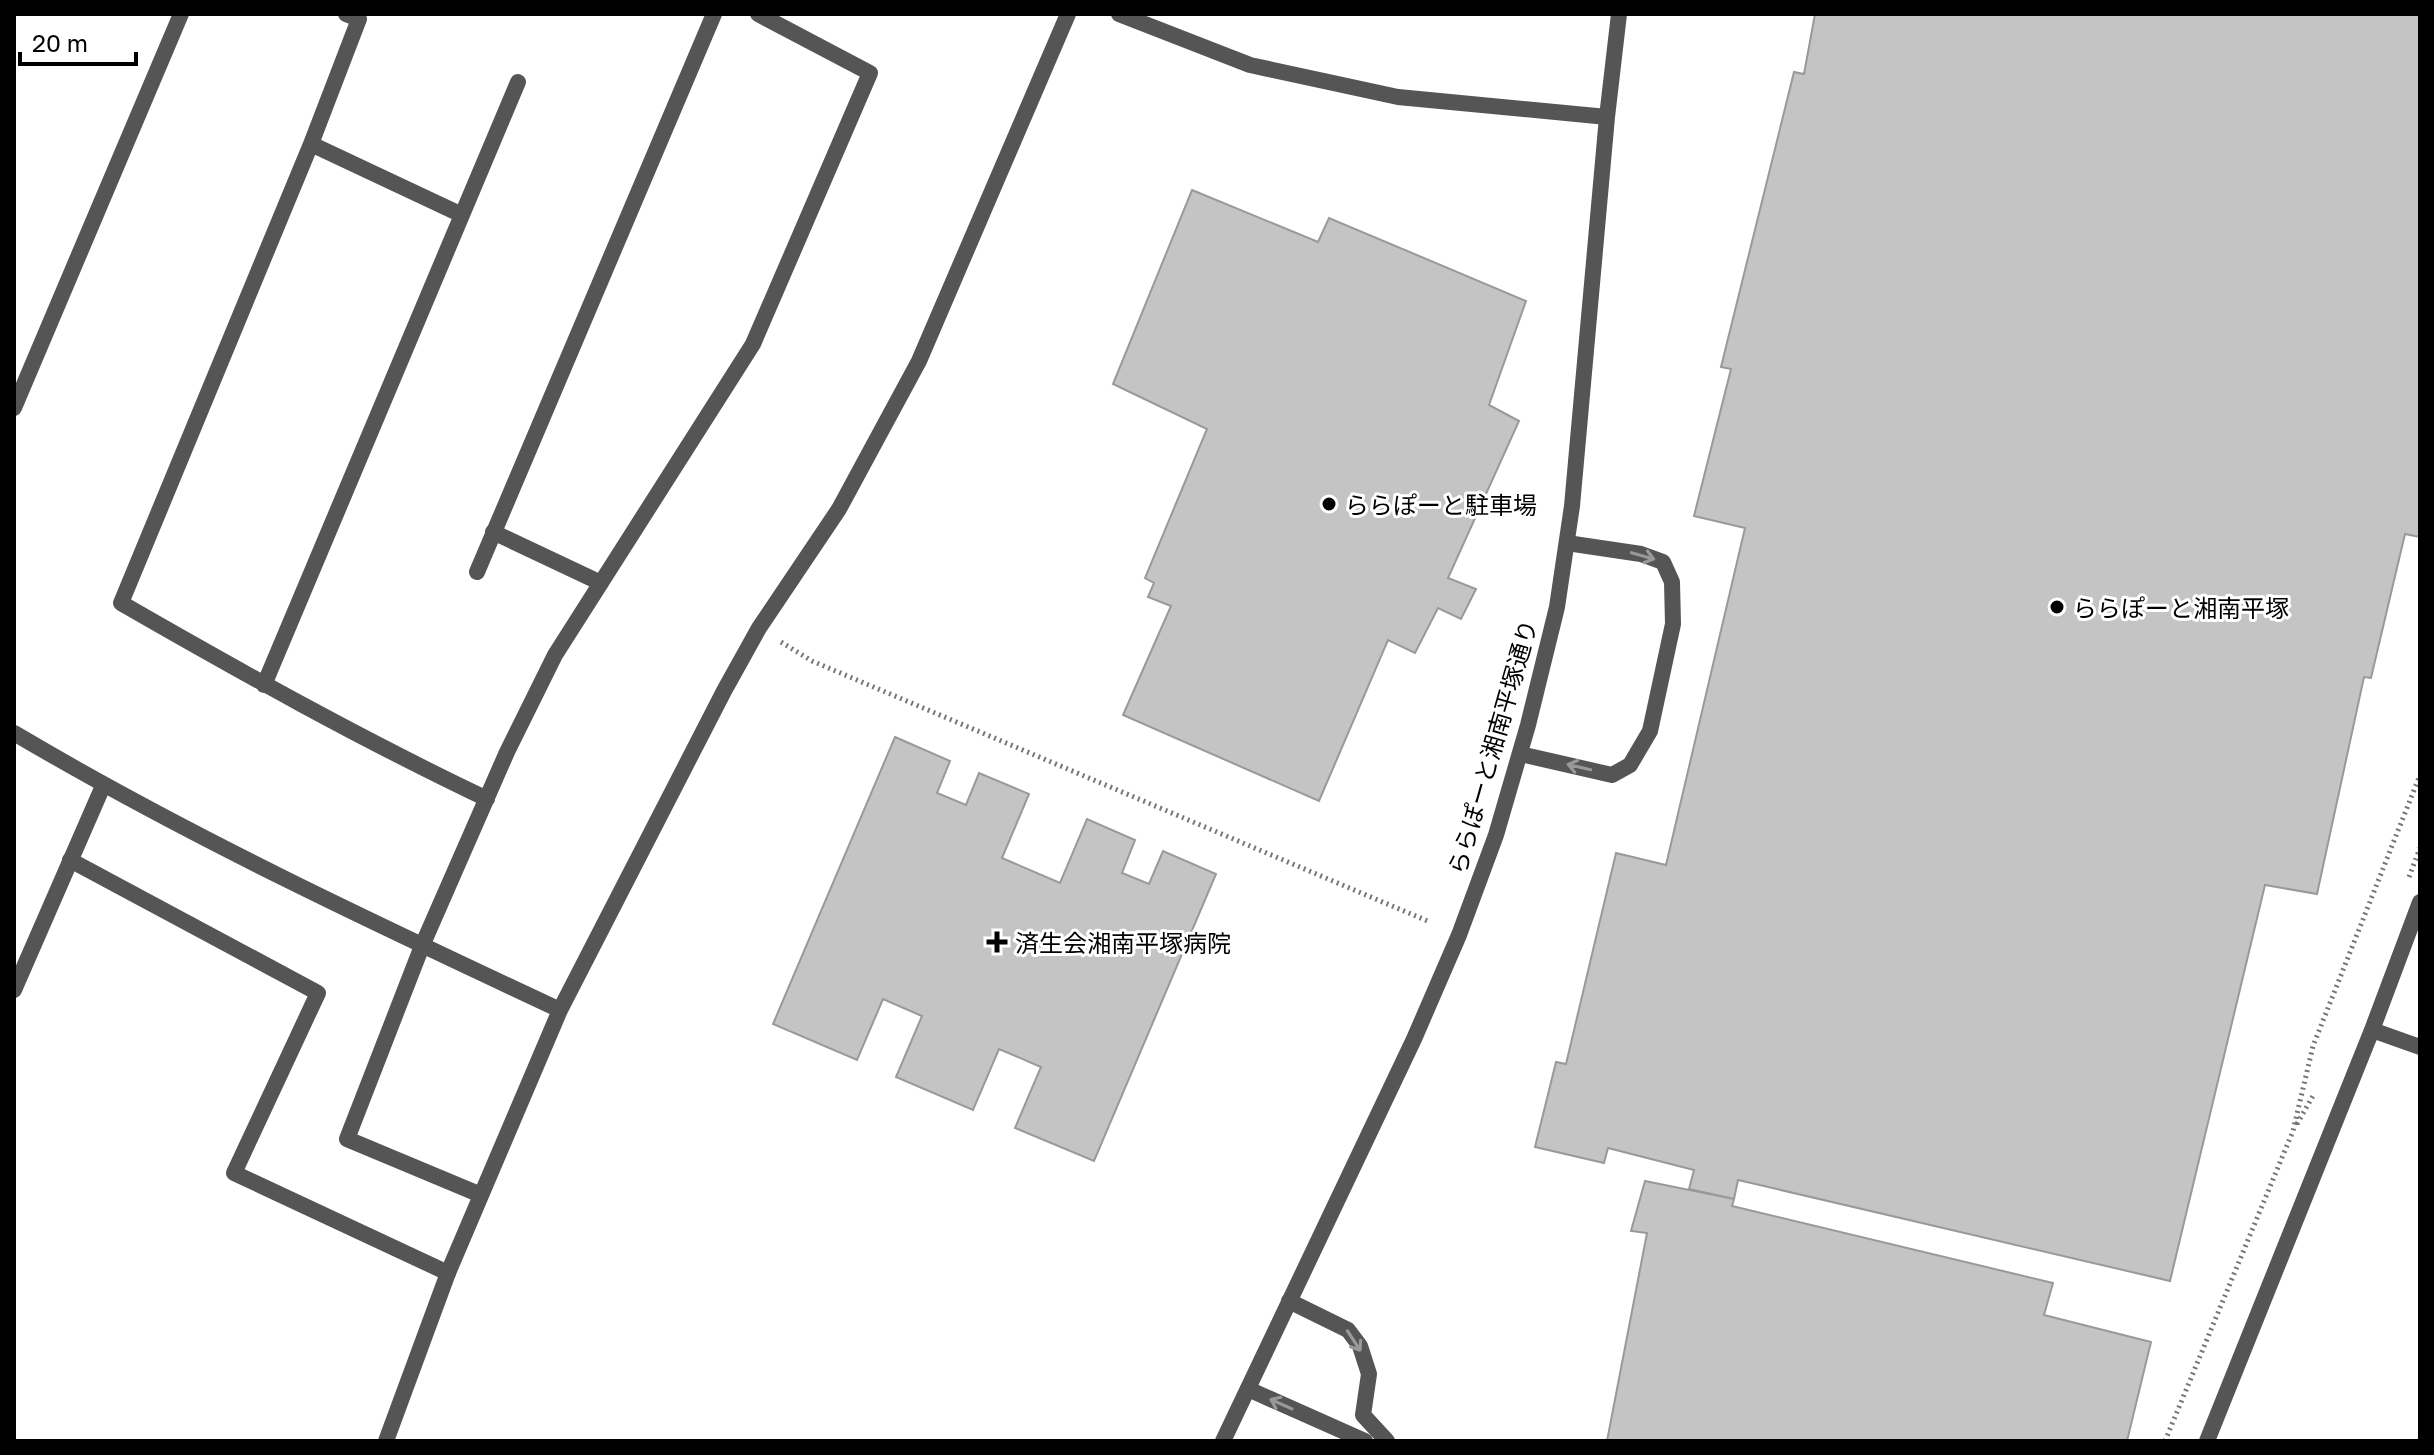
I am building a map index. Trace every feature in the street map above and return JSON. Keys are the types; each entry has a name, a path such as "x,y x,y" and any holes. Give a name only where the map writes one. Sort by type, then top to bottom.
{"street":[{"path":"14,408 181,14"},
{"path":"346,14 359,19 311,144 121,603 387,751 487,799"},
{"path":"477,572 714,14"},
{"path":"481,1195 347,1139 422,946 555,655 753,344 870,73 758,14"},
{"path":"386,1441 448,1273 560,1010 724,691 759,628 839,509 919,361 1068,14"},
{"path":"1119,14 1250,65 1398,97 1607,117"},
{"name":"ららぽーと湘南平塚通り","path":"1223,1441 1414,1039 1459,935 1496,835 1520,754 1557,607 1572,506 1619,14"},
{"path":"264,685 518,82"},
{"path":"311,144 462,215"},
{"path":"493,532 601,583"},
{"path":"1520,754 1612,775 1630,765 1650,731 1673,624 1672,582 1663,562 1641,554 1567,543"},
{"path":"14,733 103,786 422,946 560,1010"},
{"path":"14,990 103,786"},
{"path":"70,860 318,993 234,1173 448,1273"},
{"path":"2207,1441 2372,1030 2420,902"},
{"path":"2372,1030 2420,1047"},
{"path":"1289,1301 1348,1330 1360,1346 1369,1374 1363,1415 1387,1441"},
{"path":"1248,1389 1365,1441"}],"path":[{"path":"759,628 812,661 1430,922"},
{"path":"2165,1441 2293,1131 2313,1046 2420,775"}],"building":[{"name":"ららぽーと湘南平塚","path":"1815,14 2420,14 2420,537 2405,534 2371,678 2364,677 2317,894 2265,885 2170,1281 1738,1180 1734,1199 1689,1189 1694,1170 1608,1148 1604,1163 1535,1147 1556,1062 1566,1064 1616,853 1666,865 1745,528 1694,516 1731,369 1721,367 1794,72 1804,74"},
{"name":"ららぽーと駐車場","path":"1192,190 1318,242 1329,218 1526,301 1489,405 1519,421 1448,578 1476,589 1461,619 1438,608 1415,653 1388,640 1319,801 1123,715 1171,606 1148,597 1154,583 1145,578 1207,429 1113,384"},
{"name":"済生会湘南平塚病院","path":"895,737 950,761 937,793 966,805 979,773 1029,794 1002,858 1060,883 1087,819 1135,840 1122,873 1149,884 1163,851 1216,874 1094,1161 1015,1128 1041,1067 999,1049 973,1110 896,1077 922,1016 883,999 857,1060 773,1024"},
{"path":"1645,1181 1734,1199 1732,1206 2053,1283 2044,1315 2151,1342 2127,1441 1607,1441 1647,1233 1631,1231"}],"place":[{"name":"ららぽーと駐車場","path":"1329,504"},
{"name":"ららぽーと湘南平塚","path":"2057,607"},
{"name":"済生会湘南平塚病院","path":"997,942"}]}
